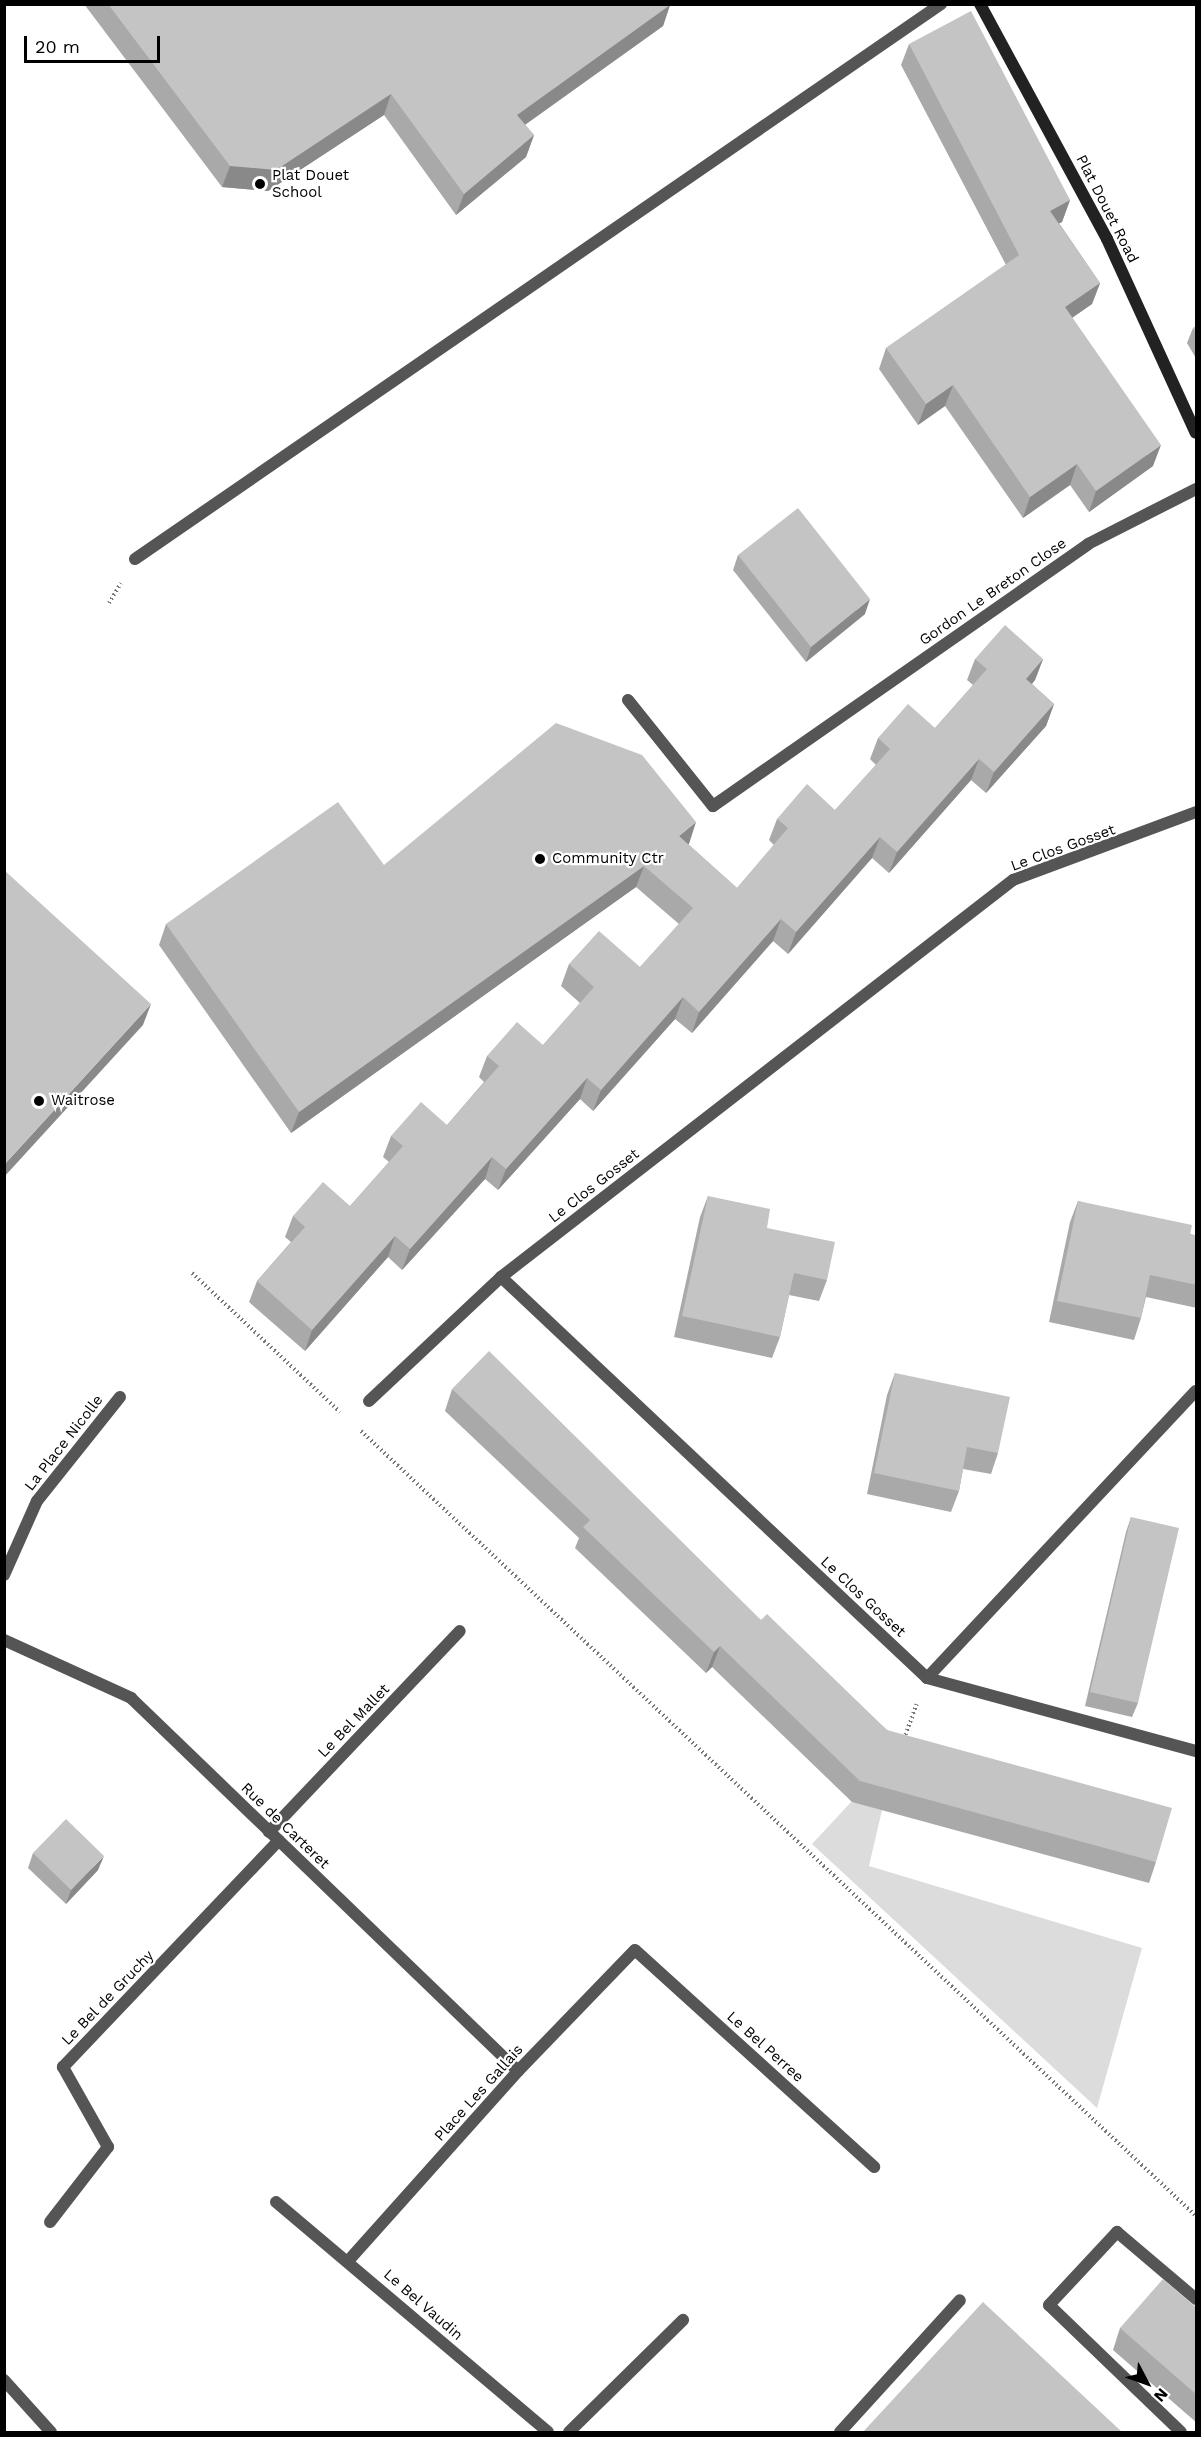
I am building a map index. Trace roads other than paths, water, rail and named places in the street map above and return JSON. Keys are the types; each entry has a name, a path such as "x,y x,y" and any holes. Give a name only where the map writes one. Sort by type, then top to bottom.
{"main road":[{"name":"Plat Douet Road","path":"980,4 1107,240 1197,433"}],"street":[{"path":"135,559 941,4"},
{"name":"Gordon Le Breton Close","path":"627,700 713,806 814,733 1088,544 1197,489"},
{"name":"Le Clos Gosset","path":"1197,812 1013,880 501,1276 927,1678 1197,1751"},
{"path":"369,1401 501,1276"},
{"path":"927,1678 1197,1391"},
{"name":"La Place Nicolle","path":"4,1575 37,1501 120,1397"},
{"name":"Le Bel Mallet","path":"274,1836 460,1630"},
{"name":"Rue de Carteret","path":"4,1640 131,1698 518,2071"},
{"name":"Le Bel de Gruchy","path":"50,2222 108,2147 63,2067 274,1836"},
{"name":"Place Les Gallais","path":"349,2260 518,2071 635,1950"},
{"name":"Le Bel Perree","path":"635,1950 874,2167"},
{"name":"Le Bel Vaudin","path":"276,2202 349,2260 548,2433"},
{"path":"1181,2433 1049,2305 1117,2232 1197,2299"},
{"path":"840,2433 960,2300"},
{"path":"569,2433 683,2320"},
{"path":"4,2380 51,2433"}],"place":[{"name":"Plat Douet School","path":"260,184"},
{"name":"Community Ctr","path":"540,859"},
{"name":"Waitrose","path":"39,1101"}]}
